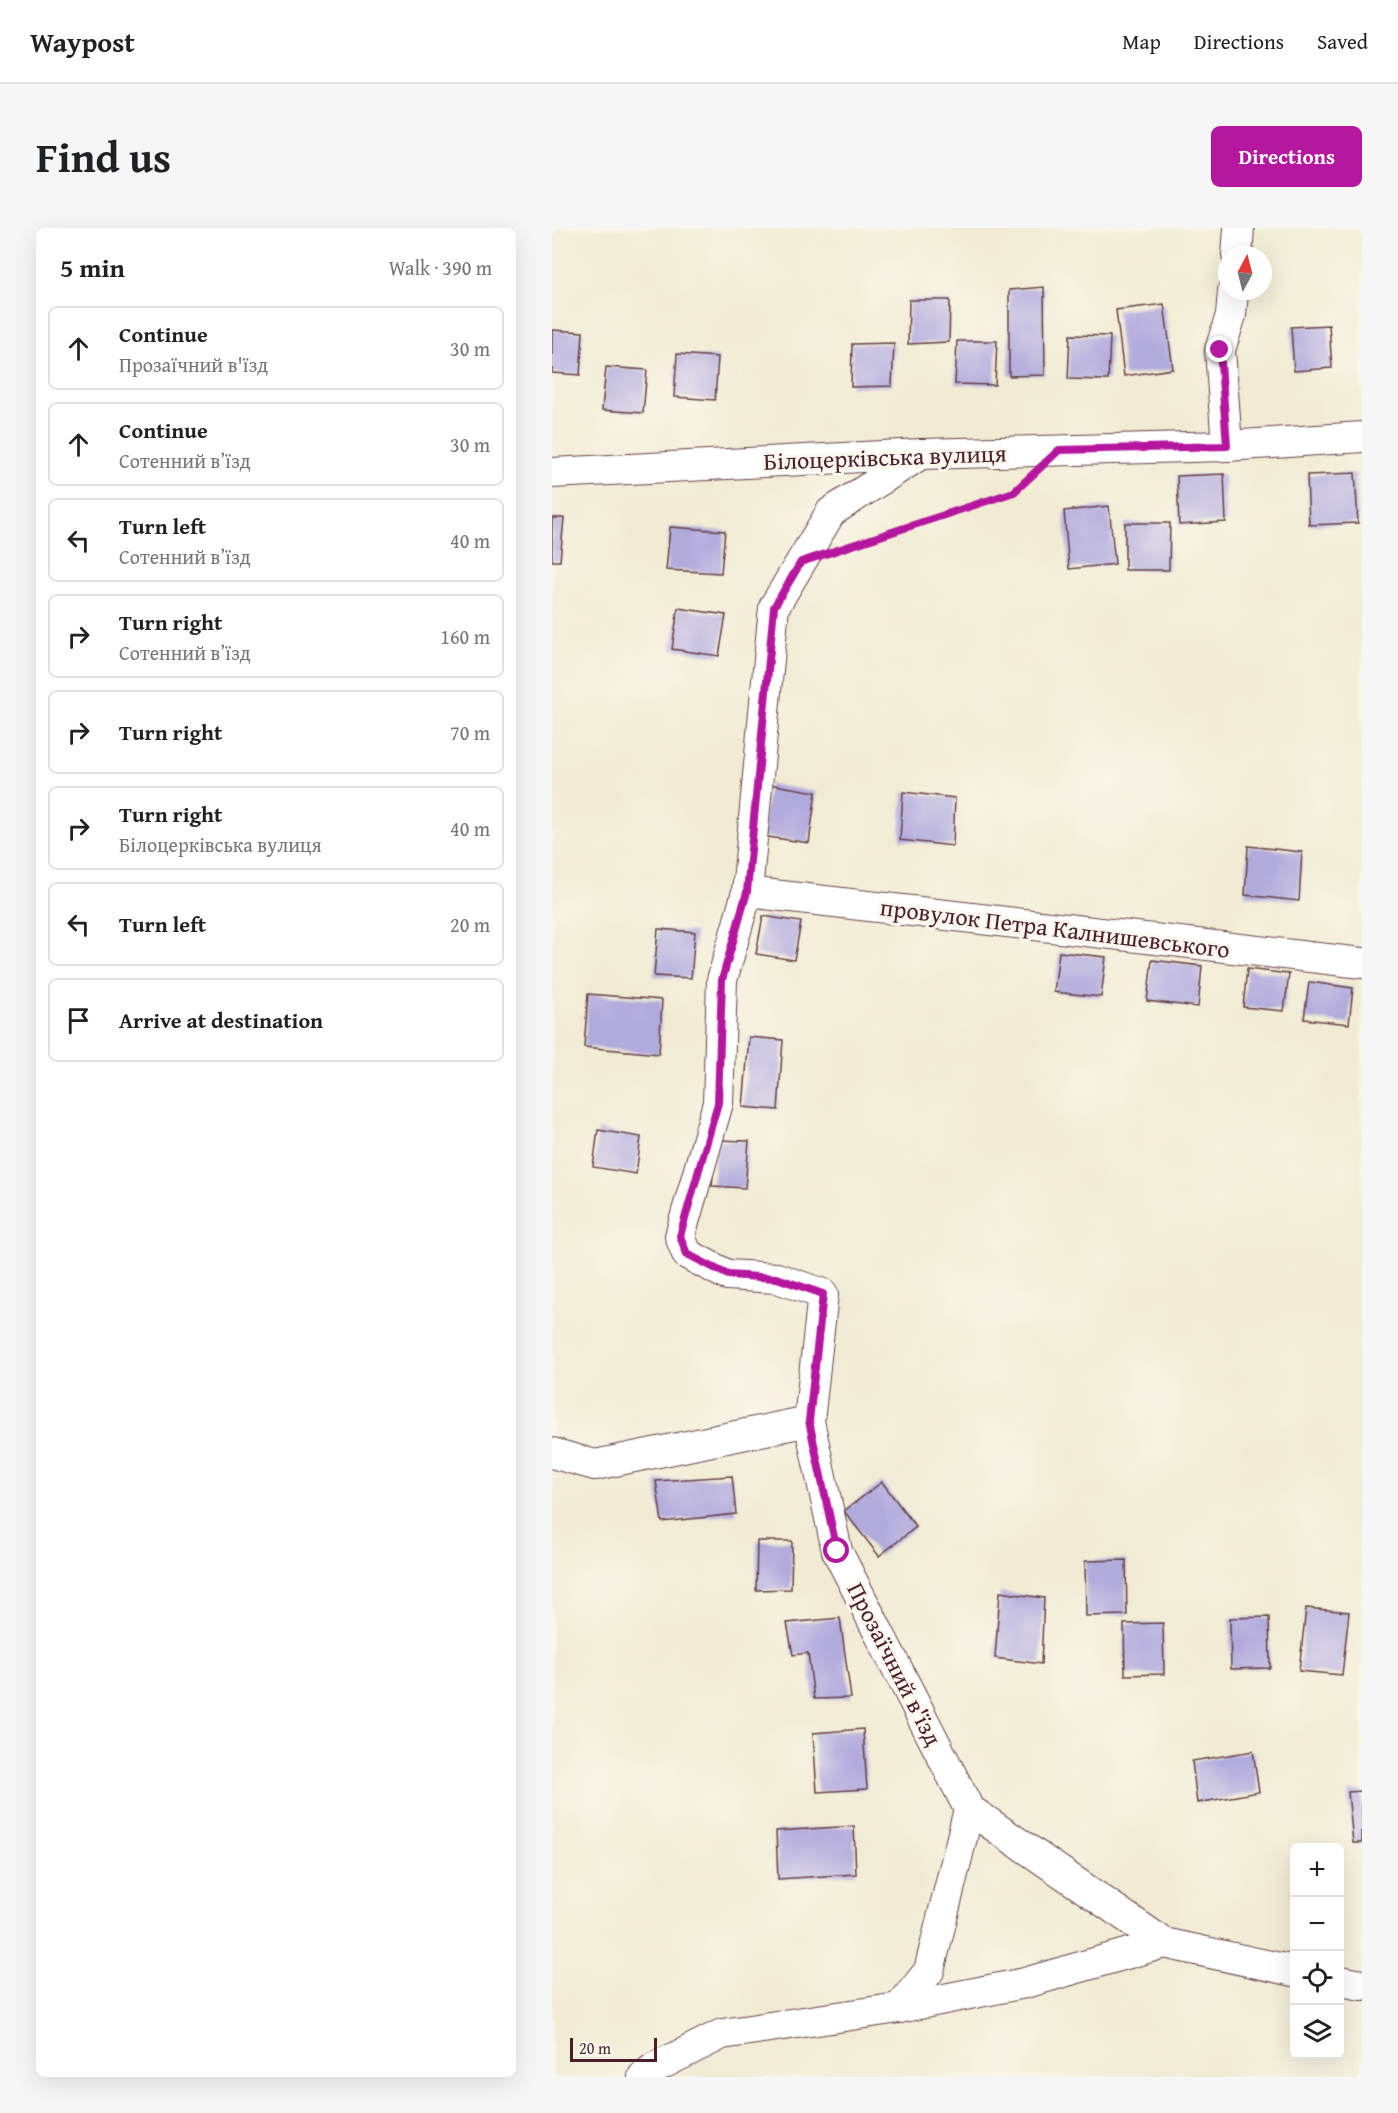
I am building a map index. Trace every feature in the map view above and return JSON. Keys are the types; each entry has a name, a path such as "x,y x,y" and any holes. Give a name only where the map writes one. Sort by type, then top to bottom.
{"street":[{"path":"1238,246 1239,228"},
{"path":"1227,446 1220,350 1231,315 1232,300"},
{"name":"Білоцерківська вулиця","path":"552,473 921,454 1227,446 1362,437"},
{"path":"747,892 774,607 831,512 921,454"},
{"name":"провулок Петра Калнишевського","path":"747,892 1362,963"},
{"name":"Прозаїчний в'їзд","path":"747,892 722,980 718,1103 680,1236 687,1254 728,1275 777,1278 823,1294 809,1421 837,1551 969,1809 1164,1943 1290,1970"},
{"path":"552,1453 595,1465 809,1421"},
{"path":"899,2008 928,1971 969,1809"},
{"name":"Прозаїчний в'їзд","path":"643,2077 654,2068 722,2034 899,2008 1025,1983 1164,1943"},
{"path":"1344,1982 1362,1985"}],"path":[{"path":"801,562 1014,492 1059,450"}],"building":[{"path":"1044,287 1045,375 1009,376 1009,290"},
{"path":"909,300 950,300 949,342 908,344"},
{"path":"1164,304 1173,369 1124,376 1116,310"},
{"path":"1329,325 1332,368 1294,371 1291,327"},
{"path":"552,330 583,332 580,375 552,373"},
{"path":"1070,335 1110,336 1108,380 1068,379"},
{"path":"957,341 997,341 995,385 955,384"},
{"path":"894,343 892,386 851,387 852,344"},
{"path":"677,354 718,357 715,400 674,397"},
{"path":"606,367 647,370 643,413 602,410"},
{"path":"1355,473 1358,523 1309,525 1307,475"},
{"path":"1224,474 1226,522 1179,525 1177,476"},
{"path":"1109,506 1115,564 1069,569 1064,511"},
{"path":"552,518 564,518 560,561 552,561"},
{"path":"1125,523 1170,523 1169,570 1125,570"},
{"path":"670,527 725,531 721,573 666,570"},
{"path":"678,608 726,615 719,656 672,649"},
{"path":"769,784 816,792 809,843 761,836"},
{"path":"903,792 955,798 953,846 900,840"},
{"path":"1248,846 1302,852 1299,901 1245,895"},
{"path":"763,916 801,922 794,960 756,954"},
{"path":"658,929 695,932 691,978 654,976"},
{"path":"1059,952 1106,957 1101,997 1054,992"},
{"path":"1152,960 1202,966 1198,1007 1147,1001"},
{"path":"1247,969 1289,974 1284,1011 1243,1007"},
{"path":"1309,982 1353,988 1349,1024 1304,1019"},
{"path":"588,994 662,1000 659,1054 584,1047"},
{"path":"749,1037 783,1040 778,1110 743,1107"},
{"path":"598,1130 641,1137 636,1174 593,1167"},
{"path":"716,1140 749,1141 745,1188 712,1186"},
{"path":"732,1476 736,1514 662,1522 656,1481"},
{"path":"882,1482 916,1527 879,1556 844,1511"},
{"path":"757,1541 792,1541 791,1589 756,1590"},
{"path":"1126,1560 1127,1615 1086,1616 1085,1561"},
{"path":"1000,1592 1044,1598 1041,1664 995,1658"},
{"path":"1306,1608 1349,1612 1342,1675 1299,1671"},
{"path":"1269,1617 1270,1668 1231,1669 1230,1618"},
{"path":"840,1618 851,1698 814,1699 808,1653 793,1655 787,1623"},
{"path":"1163,1623 1164,1674 1125,1675 1124,1624"},
{"path":"863,1729 867,1789 817,1792 813,1733"},
{"path":"1253,1751 1259,1792 1197,1803 1192,1761"},
{"path":"1362,1791 1362,1843 1353,1843 1348,1792"},
{"path":"854,1826 856,1874 778,1879 776,1831"}],"route":[{"path":"837,1551 809,1421 823,1294 777,1278 728,1275 687,1254 680,1236 718,1103 722,980 747,892 774,607 801,562 1014,492 1059,450 1227,446 1220,350"}]}
